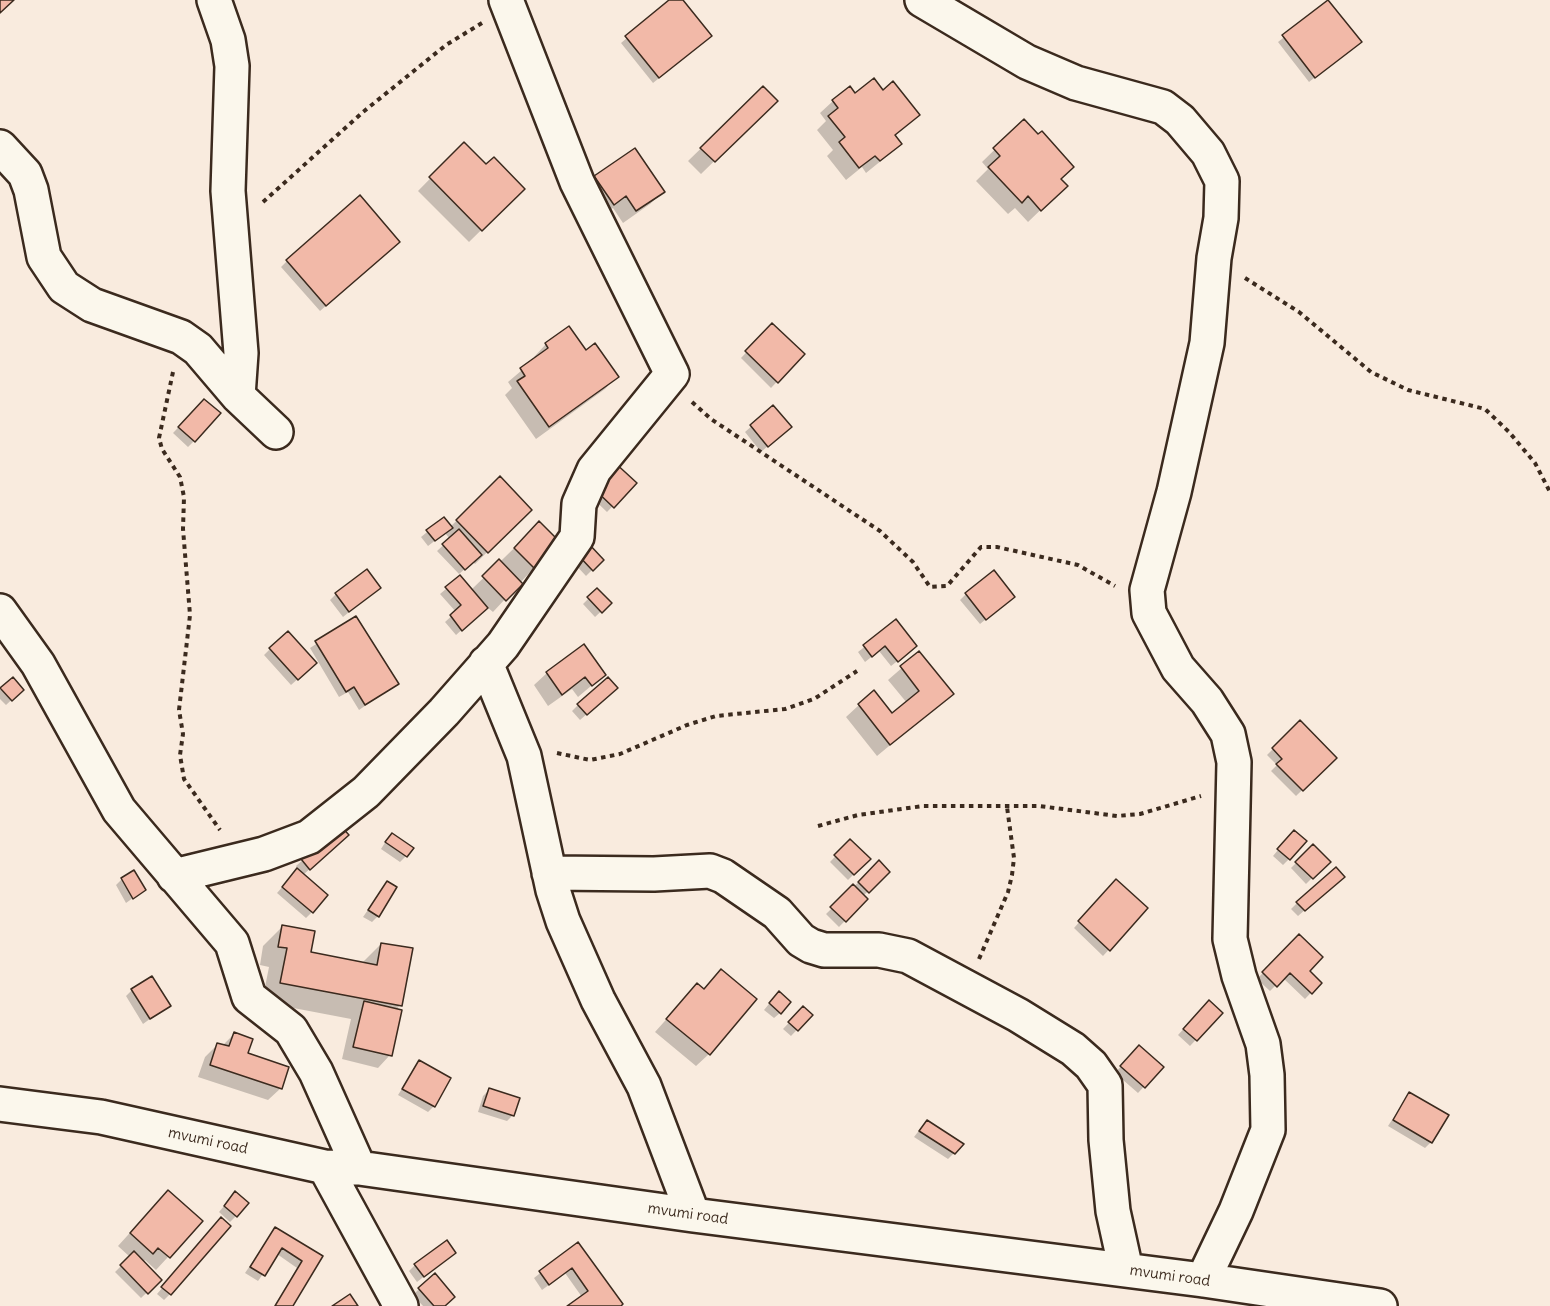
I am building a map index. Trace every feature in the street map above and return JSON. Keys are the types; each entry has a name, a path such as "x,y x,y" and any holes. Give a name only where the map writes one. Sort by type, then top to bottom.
{"street":[{"path":"214,0 228,40 232,66 228,158 230,233 241,353 238,396"},
{"path":"922,0 1027,62 1076,83 1163,107 1180,120 1208,153 1222,181 1221,218 1214,258 1207,343 1174,492 1147,590 1149,613 1178,668 1207,701 1227,734 1234,762 1230,939 1239,976 1263,1044 1267,1075 1268,1130 1236,1211 1203,1280"},
{"path":"174,876 264,854 309,837 343,813 444,712 486,663 550,579 577,537 579,504 594,470 672,374 577,182 508,5"},
{"path":"0,147 25,174 31,190 44,257 64,287 93,305 181,337 209,361 238,396 276,432"},
{"path":"0,611 38,664 119,810 232,943 249,997 291,1029 316,1072 359,1168"},
{"path":"486,663 518,736 553,890 574,947 644,1086 693,1215"},
{"path":"549,873 654,874 710,871 723,876 777,913 801,940 811,946 824,950 879,950 908,956 1074,1049 1106,1084 1106,1140 1113,1211 1126,1270"},
{"name":"mvumi road","path":"0,1104 101,1117 325,1167 359,1168 693,1215 1203,1280 1380,1306"},
{"path":"325,1167 400,1306"}],"path":[{"path":"230,233 341,132 446,45 508,5"},
{"path":"1214,258 1299,312 1371,372 1408,390 1485,410 1509,432 1534,463 1550,492"},
{"path":"181,337 159,438 162,449 180,477 184,497 183,529 190,615 179,710 183,734 180,755 184,779 238,859"},
{"path":"672,374 686,396 711,419 830,496 898,546 913,562 930,587 946,586 981,547 997,547 1078,565 1110,582 1149,613"},
{"path":"518,736 555,753 590,760 620,754 687,725 716,716 785,709 814,699 857,671"},
{"path":"818,826 858,815 923,806 1040,806 1117,816 1140,814 1200,796 1234,779"},
{"path":"967,987 1008,892 1012,875 1014,858 1007,807"}],"building":[{"path":"0,0 14,0 0,13"},
{"path":"669,0 683,0 712,36 659,78 625,36"},
{"path":"1328,0 1362,42 1315,78 1282,35"},
{"path":"874,78 883,90 893,81 920,115 895,135 902,144 880,161 875,156 859,168 839,142 845,137 828,116 838,108 832,100 850,86 855,93"},
{"path":"763,86 778,101 715,162 700,148"},
{"path":"1024,119 1038,134 1042,131 1074,167 1061,179 1068,186 1041,211 1028,196 1022,203 988,167 1000,156 993,148"},
{"path":"464,142 486,164 494,157 525,189 482,231 429,177"},
{"path":"635,148 665,192 636,211 626,196 614,205 594,176"},
{"path":"360,195 400,242 326,306 286,260"},
{"path":"772,323 805,354 778,383 745,351"},
{"path":"569,326 586,350 595,343 619,377 549,427 517,381 525,376 520,368 548,348 545,343"},
{"path":"204,399 221,413 195,442 178,427"},
{"path":"773,405 792,427 768,447 750,425"},
{"path":"613,461 637,483 614,508 590,485"},
{"path":"500,476 532,510 488,553 456,520"},
{"path":"444,517 453,528 435,541 426,530"},
{"path":"539,521 560,542 534,568 514,548"},
{"path":"459,529 482,555 465,570 442,544"},
{"path":"588,543 604,560 593,571 577,554"},
{"path":"499,559 523,584 506,601 482,576"},
{"path":"367,569 381,588 349,612 335,593"},
{"path":"994,570 1015,597 986,620 965,593"},
{"path":"460,575 488,608 462,631 450,615 461,605 445,587"},
{"path":"597,588 612,603 602,613 587,597"},
{"path":"356,616 399,684 365,705 354,687 346,692 315,641"},
{"path":"896,619 917,646 898,662 885,646 872,657 863,645"},
{"path":"288,631 317,663 298,680 269,648"},
{"path":"584,644 606,675 592,686 585,677 562,695 546,672"},
{"path":"919,651 954,694 890,745 858,704 874,690 892,713 919,691 900,666"},
{"path":"13,677 24,690 12,701 0,688"},
{"path":"608,677 618,688 587,715 577,704"},
{"path":"1300,720 1337,758 1303,791 1276,764 1282,759 1272,748"},
{"path":"340,825 349,835 310,870 301,859"},
{"path":"1294,830 1307,841 1290,860 1277,849"},
{"path":"392,833 414,848 407,857 385,842"},
{"path":"850,839 871,859 854,875 834,855"},
{"path":"1313,844 1331,862 1313,879 1295,862"},
{"path":"879,860 890,872 869,893 858,882"},
{"path":"1336,867 1345,877 1305,911 1296,902"},
{"path":"297,868 328,895 313,913 282,887"},
{"path":"134,870 146,890 133,899 121,878"},
{"path":"1116,879 1148,908 1110,951 1078,921"},
{"path":"387,881 397,887 379,917 368,910"},
{"path":"853,884 868,899 846,922 830,907"},
{"path":"282,925 315,931 311,952 377,965 381,943 413,948 402,1006 280,983 287,948 278,947"},
{"path":"1299,934 1323,957 1310,971 1322,983 1312,994 1290,973 1277,987 1262,972"},
{"path":"721,969 757,999 710,1055 666,1019 697,983 704,989"},
{"path":"152,976 171,1006 150,1019 131,989"},
{"path":"779,991 791,1002 781,1014 769,1003"},
{"path":"1209,1000 1223,1013 1197,1041 1183,1029"},
{"path":"364,1001 402,1010 392,1056 353,1047"},
{"path":"803,1006 813,1015 798,1031 788,1022"},
{"path":"234,1032 253,1039 248,1053 289,1067 282,1089 210,1065 217,1043 229,1046"},
{"path":"1139,1045 1164,1067 1145,1088 1120,1066"},
{"path":"419,1060 451,1078 435,1107 402,1089"},
{"path":"489,1088 520,1098 514,1116 483,1106"},
{"path":"1409,1092 1449,1115 1432,1143 1393,1120"},
{"path":"927,1120 964,1144 955,1154 919,1131"},
{"path":"168,1190 203,1221 170,1258 158,1248 153,1254 130,1233"},
{"path":"235,1191 249,1203 237,1217 224,1206"},
{"path":"221,1217 231,1226 171,1295 161,1287"},
{"path":"275,1227 323,1256 293,1306 275,1306 302,1261 282,1248 265,1276 250,1267"},
{"path":"447,1240 456,1253 424,1277 414,1264"},
{"path":"578,1242 623,1304 621,1306 567,1306 588,1291 572,1268 549,1285 539,1271"},
{"path":"134,1251 162,1280 148,1294 120,1265"},
{"path":"435,1273 455,1297 445,1306 434,1306 418,1288"},
{"path":"350,1294 358,1306 332,1306"}]}
